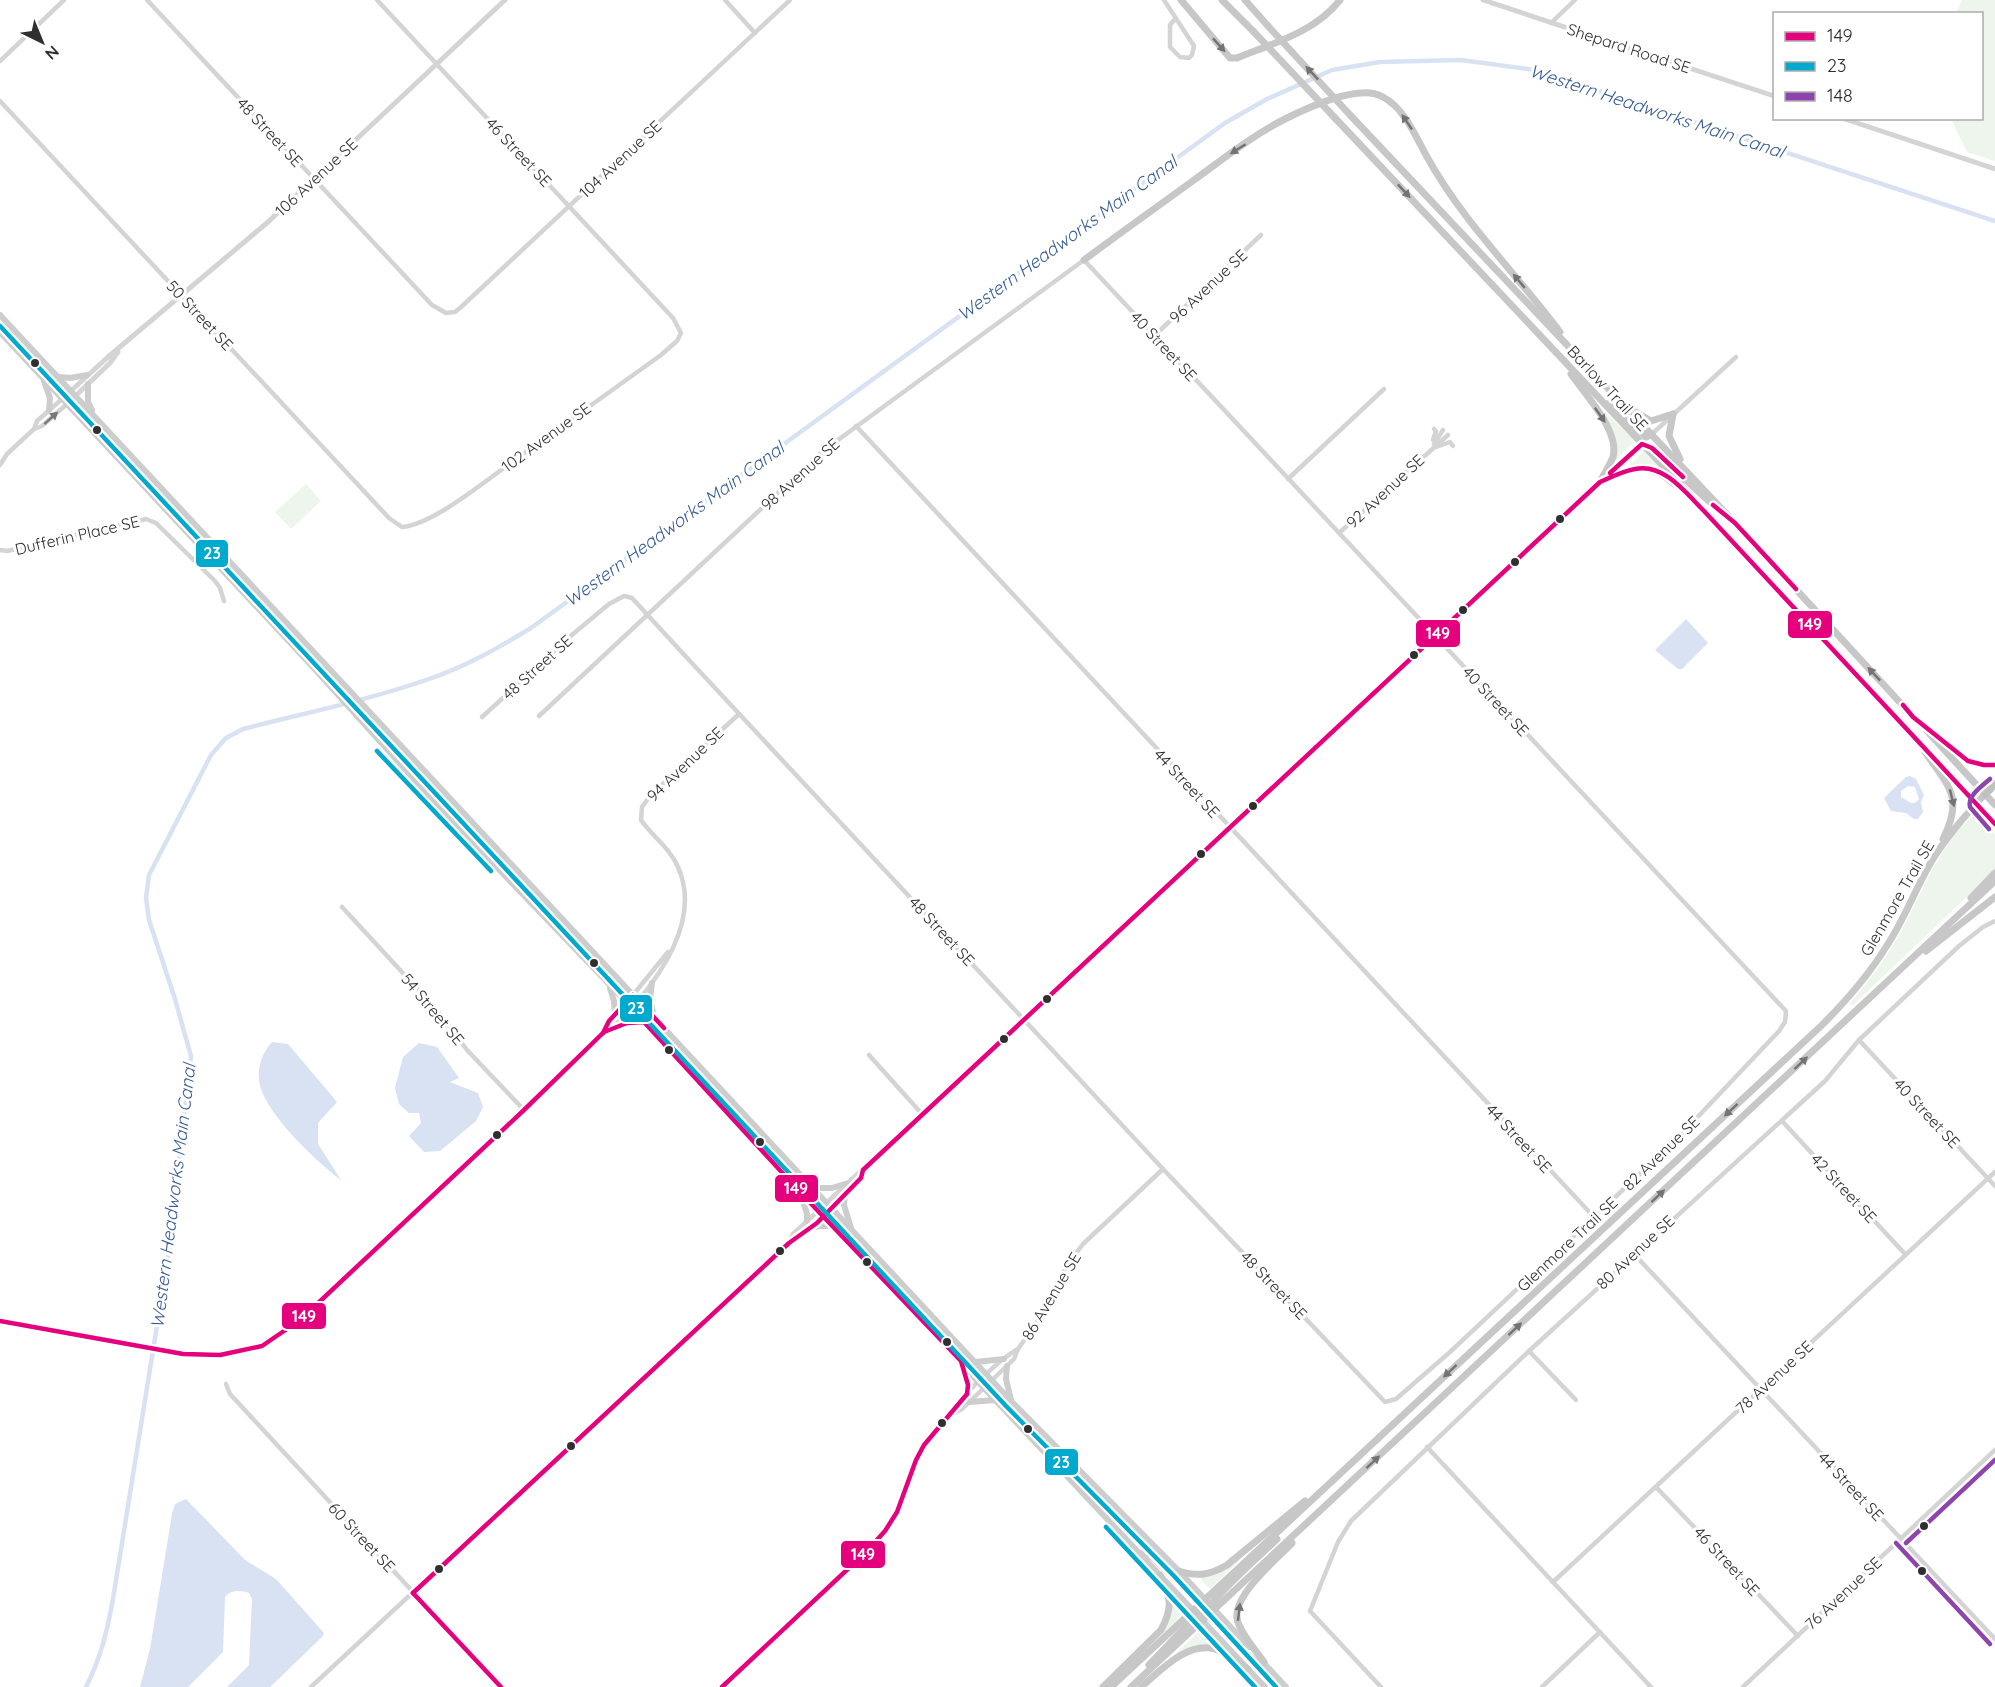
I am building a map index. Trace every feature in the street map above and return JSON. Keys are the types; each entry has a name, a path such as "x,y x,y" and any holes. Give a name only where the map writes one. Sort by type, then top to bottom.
{"highway":[{"path":"1913,717 1968,761 1995,765"},
{"name":"Glenmore Trail SE","path":"1985,794 1995,784"}],"main road":[{"path":"1181,0 1230,58 1237,58 1313,26 1330,13 1340,0"},
{"name":"Barlow Trail SE","path":"1222,0 1554,350 1995,824"},
{"name":"Barlow Trail SE","path":"1245,0 1351,116 1694,478 1995,805"},
{"path":"1084,260 1223,159 1284,120 1346,94 1368,92 1382,96 1395,105 1440,181 1463,214 1547,315 1581,360"},
{"path":"0,315 1011,1401 1179,1571 1204,1610 1248,1669 1265,1687"},
{"path":"0,332 312,666 369,731 632,1008 799,1191 1160,1575 1264,1662"},
{"path":"1554,350 1610,429 1614,455 1600,482"},
{"path":"58,377 70,378 87,375"},
{"path":"43,378 50,398 49,410"},
{"path":"88,384 88,402 95,416"},
{"path":"1596,396 1617,410 1646,437 1652,434"},
{"path":"1620,402 1651,421 1673,414"},
{"path":"1673,414 1669,431 1671,443 1694,478"},
{"path":"1642,444 1652,448 1735,523"},
{"path":"1600,482 1630,470 1648,468 1664,475 1704,511"},
{"path":"1910,730 1948,786 1954,802 1949,827 1932,860"},
{"name":"Glenmore Trail SE","path":"1131,1687 1338,1475 1850,997 1887,946 1932,860 1985,794"},
{"path":"1946,927 1995,873"},
{"name":"Glenmore Trail SE","path":"1111,1687 1330,1502 1995,881"},
{"path":"1902,968 1995,897"},
{"path":"652,982 650,999 654,1018"},
{"path":"609,984 615,1015"},
{"path":"615,1026 644,1022"},
{"path":"813,1188 832,1188 848,1183"},
{"path":"799,1191 807,1214 807,1221"},
{"path":"845,1194 844,1205 852,1231"},
{"path":"808,1229 832,1226"},
{"path":"975,1362 1004,1359"},
{"path":"961,1361 968,1384 967,1394"},
{"path":"1007,1366 1006,1379 1011,1401"},
{"path":"969,1402 996,1400"},
{"path":"1179,1571 1190,1574 1209,1574 1227,1565 1338,1475"},
{"path":"1286,1687 1264,1662 1241,1628 1237,1618 1238,1608 1247,1591 1330,1502"},
{"path":"1135,1547 1154,1559 1254,1661 1273,1673"},
{"path":"1103,1687 1161,1630 1166,1621 1170,1603 1160,1575"},
{"path":"1141,1687 1185,1653 1198,1648 1215,1649 1248,1669"}],"street":[{"path":"0,61 64,0"},
{"name":"48 Street SE","path":"147,0 432,305 446,313"},
{"name":"46 Street SE","path":"377,0 673,318 681,333"},
{"name":"106 Avenue SE","path":"65,401 87,375 268,222 505,0"},
{"path":"724,0 755,33"},
{"name":"104 Avenue SE","path":"446,313 455,312 460,308 790,0"},
{"path":"1164,0 1194,46 1189,58 1180,57 1170,47 1170,25 1176,20"},
{"name":"Shepard Road SE","path":"1483,0 1773,96"},
{"path":"1551,23 1575,0"},
{"name":"50 Street SE","path":"0,101 389,518 402,527"},
{"path":"1848,120 1995,169"},
{"name":"96 Avenue SE","path":"1154,336 1261,236"},
{"name":"40 Street SE","path":"1084,260 1786,1011"},
{"name":"98 Avenue SE","path":"539,716 823,451 1084,260"},
{"name":"102 Avenue SE","path":"402,527 412,526 431,517 468,493 661,355 677,341 681,333"},
{"name":"106 Avenue SE","path":"73,393 88,384 110,363 120,348"},
{"path":"830,1205 848,1183 1736,357"},
{"path":"1288,479 1384,389"},
{"path":"34,429 37,421 49,410 65,401"},
{"path":"0,465 7,454 34,429 42,426 65,401"},
{"name":"44 Street SE","path":"856,426 1593,1217"},
{"path":"1431,448 1436,431 1434,429"},
{"path":"1431,448 1443,430"},
{"path":"1431,448 1448,435"},
{"path":"1431,448 1450,442 1453,446"},
{"name":"92 Avenue SE","path":"1339,533 1431,448"},
{"name":"Dufferin Place SE","path":"0,550 6,551 146,519 151,520 156,522 214,581 220,588 224,601"},
{"name":"48 Street SE","path":"482,717 609,604 624,597 632,598 1163,1169 1381,1399 1388,1402"},
{"name":"94 Avenue SE","path":"604,1032 609,1021 626,1003 652,982 672,948 681,928 684,912 684,888 679,867 641,820 642,807 650,796 739,714"},
{"name":"54 Street SE","path":"342,907 438,1010 467,1050 524,1110"},
{"name":"80 Avenue SE","path":"1381,1687 1310,1611 1338,1542 1351,1521 1529,1351 1825,1081 1860,1040 1959,946 1983,927 1995,921"},
{"name":"94 Avenue SE","path":"0,1321 183,1354 220,1355 262,1346 300,1320 604,1032 615,1026 632,1008 635,998 655,966 672,948"},
{"name":"82 Avenue SE","path":"1388,1402 1396,1398 1450,1352 1701,1115 1779,1031 1785,1022 1786,1011"},
{"name":"40 Street SE","path":"1860,1040 1995,1186"},
{"path":"869,1055 922,1114"},
{"name":"42 Street SE","path":"1782,1121 1905,1254"},
{"name":"86 Avenue SE","path":"952,1414 955,1406 967,1394 1014,1359 1068,1264 1083,1244 1163,1169"},
{"path":"789,1243 792,1234 845,1194 861,1178 863,1170"},
{"name":"78 Avenue SE","path":"1553,1582 1995,1172"},
{"path":"311,1687 789,1243 808,1229 820,1213"},
{"name":"44 Street SE","path":"1634,1254 1995,1639"},
{"name":"86 Avenue SE","path":"990,1378 1004,1359 1018,1349"},
{"path":"1529,1351 1576,1400"},
{"name":"60 Street SE","path":"226,1384 230,1394 501,1687"},
{"name":"86 Avenue SE","path":"722,1687 867,1551 885,1531 897,1512 916,1460 924,1445 952,1414 969,1402 982,1384"},
{"path":"1427,1447 1651,1687"},
{"name":"76 Avenue SE","path":"1743,1687 1995,1450"},
{"name":"46 Street SE","path":"1656,1487 1798,1635"},
{"path":"1542,1687 1600,1632"}],"shaded area":[{"path":"1962,0 1995,0 1995,161 1967,152 1951,120 1983,120 1983,12 1956,12"},
{"path":"1605,412 1635,441 1617,459 1615,458 1614,434 1603,413"},
{"path":"1644,451 1660,468 1658,470 1630,468 1629,466"},
{"path":"306,484 321,501 291,529 275,512"},
{"path":"1976,813 1995,835 1995,870 1852,1006 1850,1003 1865,986 1897,938 1943,851 1964,824"},
{"path":"1239,1559 1210,1589 1201,1580 1202,1577"},
{"path":"1173,1604 1184,1613 1165,1632 1163,1630 1170,1619"},
{"path":"1201,1630 1203,1633 1206,1630 1221,1646 1203,1645 1173,1656"}],"water":[{"path":"1686,619 1708,643 1682,669 1678,669 1655,650"},
{"path":"1906,777 1916,779 1924,795 1921,802 1923,812 1918,819 1906,813 1891,811 1884,798","holes":["1908,786 1915,787 1919,799 1915,803 1901,797 1901,791"]},
{"path":"272,1042 288,1044 337,1102 318,1123 318,1144 341,1180 292,1135 280,1121 262,1092 259,1080 260,1064"},
{"path":"419,1043 437,1047 459,1078 450,1082 478,1093 483,1107 476,1121 440,1151 424,1152 409,1136 421,1123 419,1113 409,1113 399,1104 395,1088 403,1057"},
{"path":"186,1499 245,1560 276,1579 324,1633 270,1687 227,1687 249,1665 252,1599 249,1593 239,1591 225,1597 223,1652 188,1687 140,1687 150,1649 172,1514 175,1504"}],"waterway":[{"name":"Western Headworks Main Canal","path":"86,1687 103,1644 113,1599 169,1251 191,1056 149,920 146,898 149,875 211,755 226,738 243,729 406,687 455,669 531,628 1225,123 1267,99 1332,70 1380,62 1461,60 1535,70 1995,221"}],"transit line":[{"name":"23","path":"0,326 1006,1406 1174,1576 1276,1687"},
{"name":"149","path":"1610,473 1642,444 1652,448 1683,477"},
{"name":"149","path":"413,1593 789,1243 817,1223 861,1178 863,1170 1600,482 1626,471 1646,468 1655,470 1674,481 1995,824"},
{"name":"149","path":"1713,505 1735,523 1796,589"},
{"name":"149","path":"1903,705 1913,717 1968,761 1995,765"},
{"name":"23","path":"377,751 491,871"},
{"name":"148","path":"1989,829 1970,807 1970,803 1976,792 1990,779"},
{"name":"149","path":"603,1033 609,1021 633,995 664,1028"},
{"name":"149","path":"0,1321 183,1354 220,1355 262,1346 300,1320 604,1032 627,1023 644,1022 799,1191 961,1361 968,1385 967,1394"},
{"name":"149","path":"722,1687 867,1551 885,1531 897,1512 916,1460 924,1445 967,1394"},
{"name":"148","path":"1906,1543 1995,1460"},
{"name":"23","path":"1106,1527 1255,1687"},
{"name":"148","path":"1896,1543 1990,1644"},
{"name":"149","path":"413,1593 501,1687"}]}
